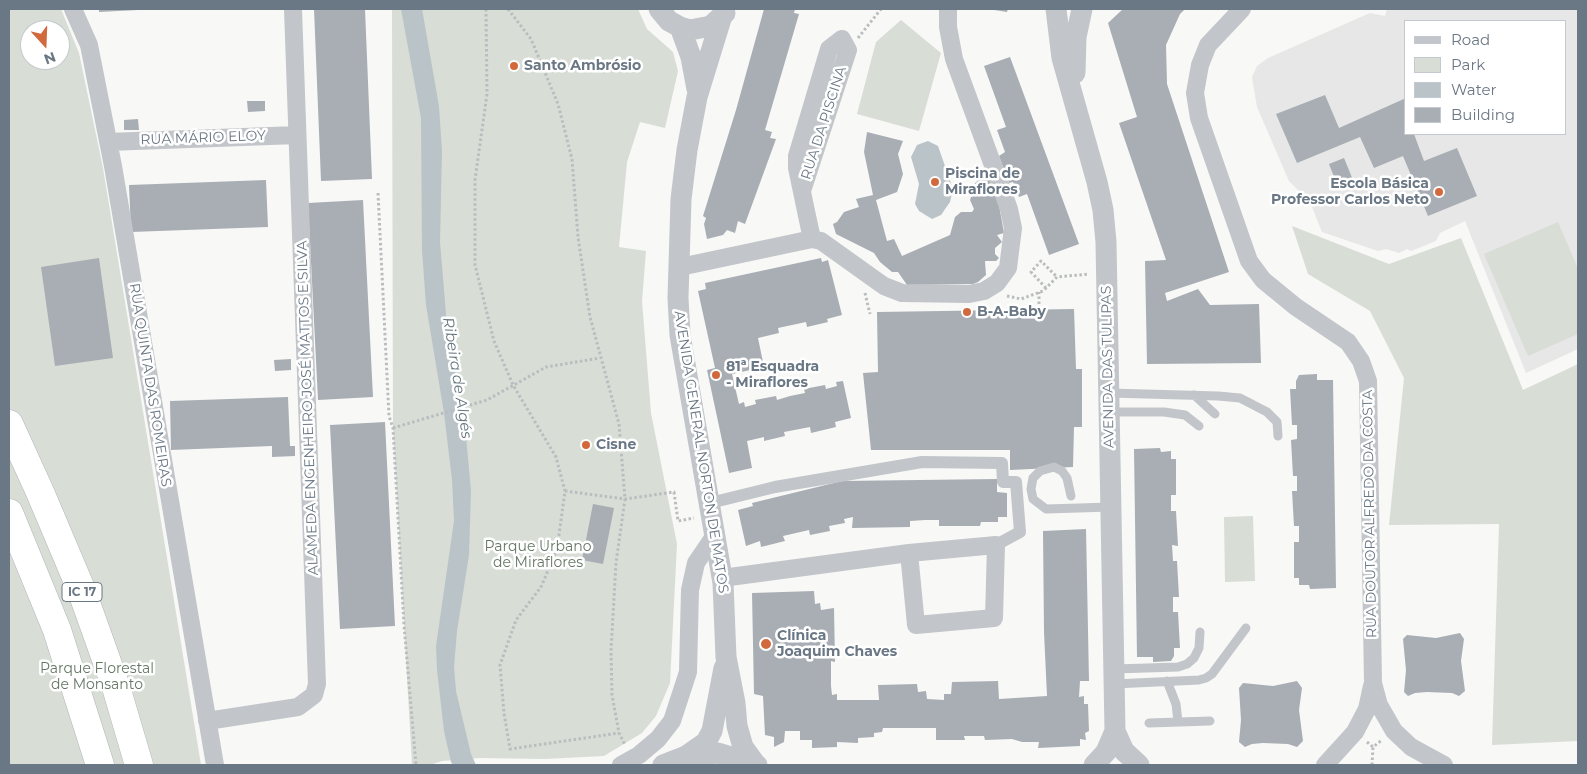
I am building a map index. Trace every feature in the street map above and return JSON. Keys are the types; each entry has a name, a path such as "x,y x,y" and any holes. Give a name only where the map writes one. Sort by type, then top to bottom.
{"highway":[{"name":"IC 17","path":"9,424 71,566 116,687 139,765"},
{"name":"IC 17","path":"9,513 57,630 100,765"},
{"path":"116,687 144,765"}],"street":[{"name":"RUA QUINTA DAS ROMEIRAS","path":"73,9 89,45 108,142 215,765"},
{"name":"ALAMEDA ENGENHEIRO JOSÉ MATTOS E SILVA","path":"207,721 298,708 314,695 317,684 293,9"},
{"path":"659,9 669,21 680,27 698,30 711,26 724,14"},
{"path":"680,267 812,239 821,241 884,286 902,293 969,294 984,291 997,283 1008,268 1013,228 1009,209 954,59 948,27 948,9"},
{"name":"AVENIDA DAS TULIPAS","path":"1056,9 1062,58 1082,125 1103,210 1107,273 1115,731 1124,751 1139,765"},
{"path":"1082,9 1076,37 1074,59 1075,82 1082,125"},
{"name":"RUA DOUTOR ALFREDO DA COSTA","path":"1242,9 1208,45 1200,65 1195,93 1199,118 1249,261 1263,280 1296,307 1348,342 1361,361 1368,381 1373,683 1379,705 1394,731 1411,747 1444,765"},
{"name":"AVENIDA GENERAL NORTON DE MATOS","path":"724,14 697,97 691,124 683,182 680,335 722,578 726,657 736,703 739,735 748,755 757,765"},
{"name":"AVENIDA GENERAL NORTON DE MATOS","path":"680,27 692,56 697,97"},
{"name":"RUA DA PISCINA","path":"812,239 797,168 798,156 828,49 842,39 848,50"},
{"name":"RUA MÁRIO ELOY","path":"108,142 297,135"},
{"path":"711,508 775,487 922,462 1002,462 1004,482 1016,482 1020,532 996,545 909,553 722,578"},
{"path":"621,765 639,755 658,739 672,721 680,702 688,672 690,590 696,563 715,535"},
{"path":"909,553 916,625 994,618 996,545"},
{"name":"AVENIDA GENERAL NORTON DE MATOS","path":"686,756 706,742 712,731 726,657"},
{"path":"1325,765 1354,732 1367,709 1373,683"},
{"name":"AVENIDA DAS TULIPAS","path":"1094,765 1106,752 1115,731"},
{"path":"663,765 686,756 718,753 757,765"}],"lane":[{"path":"1194,395 1215,414"},
{"path":"1109,403 1194,395 1240,398 1272,417 1277,422 1278,436"},
{"path":"1109,403 1185,415 1199,426"},
{"path":"1071,496 1067,478 1062,471 1054,467 1040,471 1033,478 1031,489 1033,499 1046,509 1111,507"},
{"path":"1114,676 1167,682 1206,678 1212,674 1246,628"},
{"path":"1114,676 1178,667 1187,664 1194,658 1199,648 1200,632"},
{"path":"1167,682 1176,704 1178,722"},
{"path":"1149,723 1210,721"}],"path":[{"path":"486,9 488,94 475,180 475,265 494,341 513,385 556,457 564,491 557,549 541,587 516,620 500,665 504,713 510,749 619,733"},
{"path":"508,9 531,39 558,104 572,159 578,237 590,317 619,424 625,499 616,562 611,650 612,695 619,733 623,743 639,755"},
{"path":"848,50 881,9"},
{"path":"378,193 389,416 393,428 404,624 416,765"},
{"path":"1046,288 1031,272 1041,261 1057,277"},
{"path":"984,291 1021,299 1046,288 1057,277 1107,273"},
{"path":"1039,292 1039,309"},
{"path":"393,428 488,400 546,367 600,358"},
{"path":"564,491 625,499 674,492 678,521 711,508"},
{"path":"1372,765 1373,747 1394,731"},
{"path":"1354,732 1373,747"}],"shaded area":[{"name":"Escola Básica Professor Carlos Neto","path":"1387,9 1578,9 1578,349 1526,373 1465,221 1440,233 1436,241 1411,251 1407,249 1399,253 1386,249 1378,251 1322,232 1310,202 1289,181 1257,107 1252,77 1257,66 1268,58 1370,13 1385,16"}],"green space":[{"name":"Parque Florestal de Monsanto","path":"9,9 61,9 66,20 20,20 20,70 70,70 70,31 79,53 103,168 201,765 9,765"},
{"name":"Parque Urbano de Miraflores","path":"392,9 638,9 647,29 673,52 678,71 665,128 640,122 627,162 619,247 646,251 642,301 651,413 677,544 670,683 656,716 642,733 604,756 544,759 479,758 442,761 430,765 412,765 393,428"},
{"path":"901,20 941,53 919,131 857,114 876,42"},
{"path":"1558,222 1578,269 1578,334 1528,356 1484,254"},
{"path":"1292,226 1389,264 1461,238 1523,390 1578,364 1578,741 1492,745 1499,524 1389,525 1404,378 1370,311 1308,274"},
{"path":"1253,516 1255,581 1225,582 1224,517"}],"water":[{"path":"401,9 422,9 439,106 442,151 440,242 447,326 465,425 471,491 469,555 457,631 454,667 456,691 471,754 476,765 453,765 451,762 444,731 437,670 436,646 454,521 452,480 444,413 426,305 422,250 421,118"},
{"name":"Piscina de Miraflores","path":"928,141 938,146 953,189 950,202 941,215 932,219 919,211 915,204 919,184 911,157 917,145"}],"building":[{"path":"99,9 138,9 138,10 99,12"},
{"path":"314,9 365,9 372,179 321,181"},
{"path":"764,9 795,9 794,13 799,14 765,130 772,132 770,138 776,139 745,224 738,221 735,233 727,230 723,235 707,239 704,224 706,218 703,216 736,110"},
{"path":"988,9 1008,9 1007,12"},
{"path":"1123,9 1185,9 1180,14 1166,45 1167,84 1229,272 1165,293 1167,301 1198,289 1210,305 1259,304 1261,363 1147,364 1145,261 1166,260 1119,123 1137,117 1108,23"},
{"path":"1010,57 1079,244 1049,255 1027,194 1019,197 1013,182 1009,183 999,156 1005,152 997,130 1006,127 984,66"},
{"path":"1325,95 1339,128 1404,99 1404,135 1414,135 1424,161 1457,148 1477,196 1428,216 1403,156 1374,168 1360,137 1297,163 1276,114"},
{"path":"247,101 265,101 265,111 248,112"},
{"path":"138,119 139,130 124,130 124,120"},
{"path":"867,132 903,141 898,154 903,174 897,192 876,200 887,241 894,239 902,256 950,235 955,217 961,212 972,212 974,209 970,200 975,195 971,188 986,171 999,205 1004,233 997,235 1002,242 995,248 995,254 999,258 996,261 985,261 986,275 978,282 973,284 907,285 898,272 892,272 880,262 874,253 836,234 833,224 837,222 844,212 859,207 856,199 873,195 864,152"},
{"path":"1344,158 1353,180 1338,187 1329,164"},
{"path":"266,180 268,227 131,232 129,185"},
{"path":"363,200 373,397 318,400 308,203"},
{"path":"99,258 113,358 55,366 41,267"},
{"path":"821,258 822,262 828,260 842,315 827,319 828,322 807,327 806,322 778,328 779,333 758,338 764,367 732,374 739,404 744,402 745,407 756,404 755,400 776,396 777,400 805,393 804,389 825,385 826,389 837,386 836,382 843,381 851,418 835,422 836,427 811,433 810,427 784,432 785,436 764,441 764,437 747,441 752,468 729,473 707,370 715,368 698,291 706,289 705,283"},
{"path":"1074,309 1076,369 1082,369 1082,427 1074,427 1073,467 1010,470 1010,450 871,450 863,373 878,372 877,312"},
{"path":"291,359 291,370 275,371 274,360"},
{"path":"1317,374 1317,380 1333,380 1336,588 1310,589 1309,585 1299,585 1299,578 1294,578 1294,542 1299,542 1299,526 1294,526 1292,491 1297,491 1297,476 1293,476 1291,440 1297,439 1297,425 1292,425 1290,389 1296,389 1296,381 1299,375"},
{"path":"288,397 290,446 295,446 295,456 272,457 272,446 171,450 170,401"},
{"path":"385,422 395,626 340,629 330,425"},
{"path":"1160,448 1161,452 1171,451 1171,459 1176,459 1176,495 1171,495 1171,511 1176,511 1178,546 1172,545 1173,561 1177,561 1179,597 1173,597 1173,612 1178,612 1180,648 1174,648 1174,656 1171,661 1153,662 1153,657 1137,657 1134,449"},
{"path":"997,479 997,492 1007,493 1007,517 998,517 998,522 981,522 980,526 939,526 939,520 925,520 910,521 910,527 852,528 853,517 844,519 845,523 829,526 830,531 810,535 809,530 783,536 785,541 761,547 760,541 746,546 738,510 753,506 752,503 842,481"},
{"path":"593,504 614,508 603,564 582,560"},
{"path":"1086,529 1089,681 1080,681 1079,697 1084,696 1084,704 1088,704 1089,731 1085,733 1086,740 1080,739 1080,746 1038,748 1039,742 1022,742 1012,739 985,740 984,736 964,736 965,740 936,740 936,728 883,728 882,732 874,733 874,737 858,738 858,743 837,742 837,747 812,748 812,740 800,740 800,731 785,731 784,742 774,747 774,737 765,735 763,696 754,694 752,593 814,591 815,604 820,603 821,610 834,608 835,662 831,661 831,686 832,695 837,694 837,700 879,700 878,685 917,684 918,692 926,691 927,699 944,700 944,694 951,694 952,682 998,681 999,699 1047,696 1043,531"},
{"path":"1460,633 1464,639 1461,661 1465,691 1459,696 1452,693 1427,692 1408,696 1404,692 1406,670 1403,639 1407,635 1436,638"},
{"path":"1297,681 1302,688 1299,710 1303,741 1297,747 1288,744 1263,743 1245,747 1239,742 1241,720 1239,688 1243,683 1273,686"}],"place":[{"name":"Santo Ambrósio","path":"514,66"},
{"name":"Piscina de Miraflores","path":"935,182"},
{"name":"Escola Básica Professor Carlos Neto","path":"1439,192"},
{"name":"B-A-Baby","path":"967,312"},
{"name":"81ª Esquadra - Miraflores","path":"716,375"},
{"name":"Cisne","path":"586,445"},
{"name":"Clínica Joaquim Chaves","path":"766,644"}],"water label":[{"name":"Ribeira de Algés","path":"457,378"}]}
